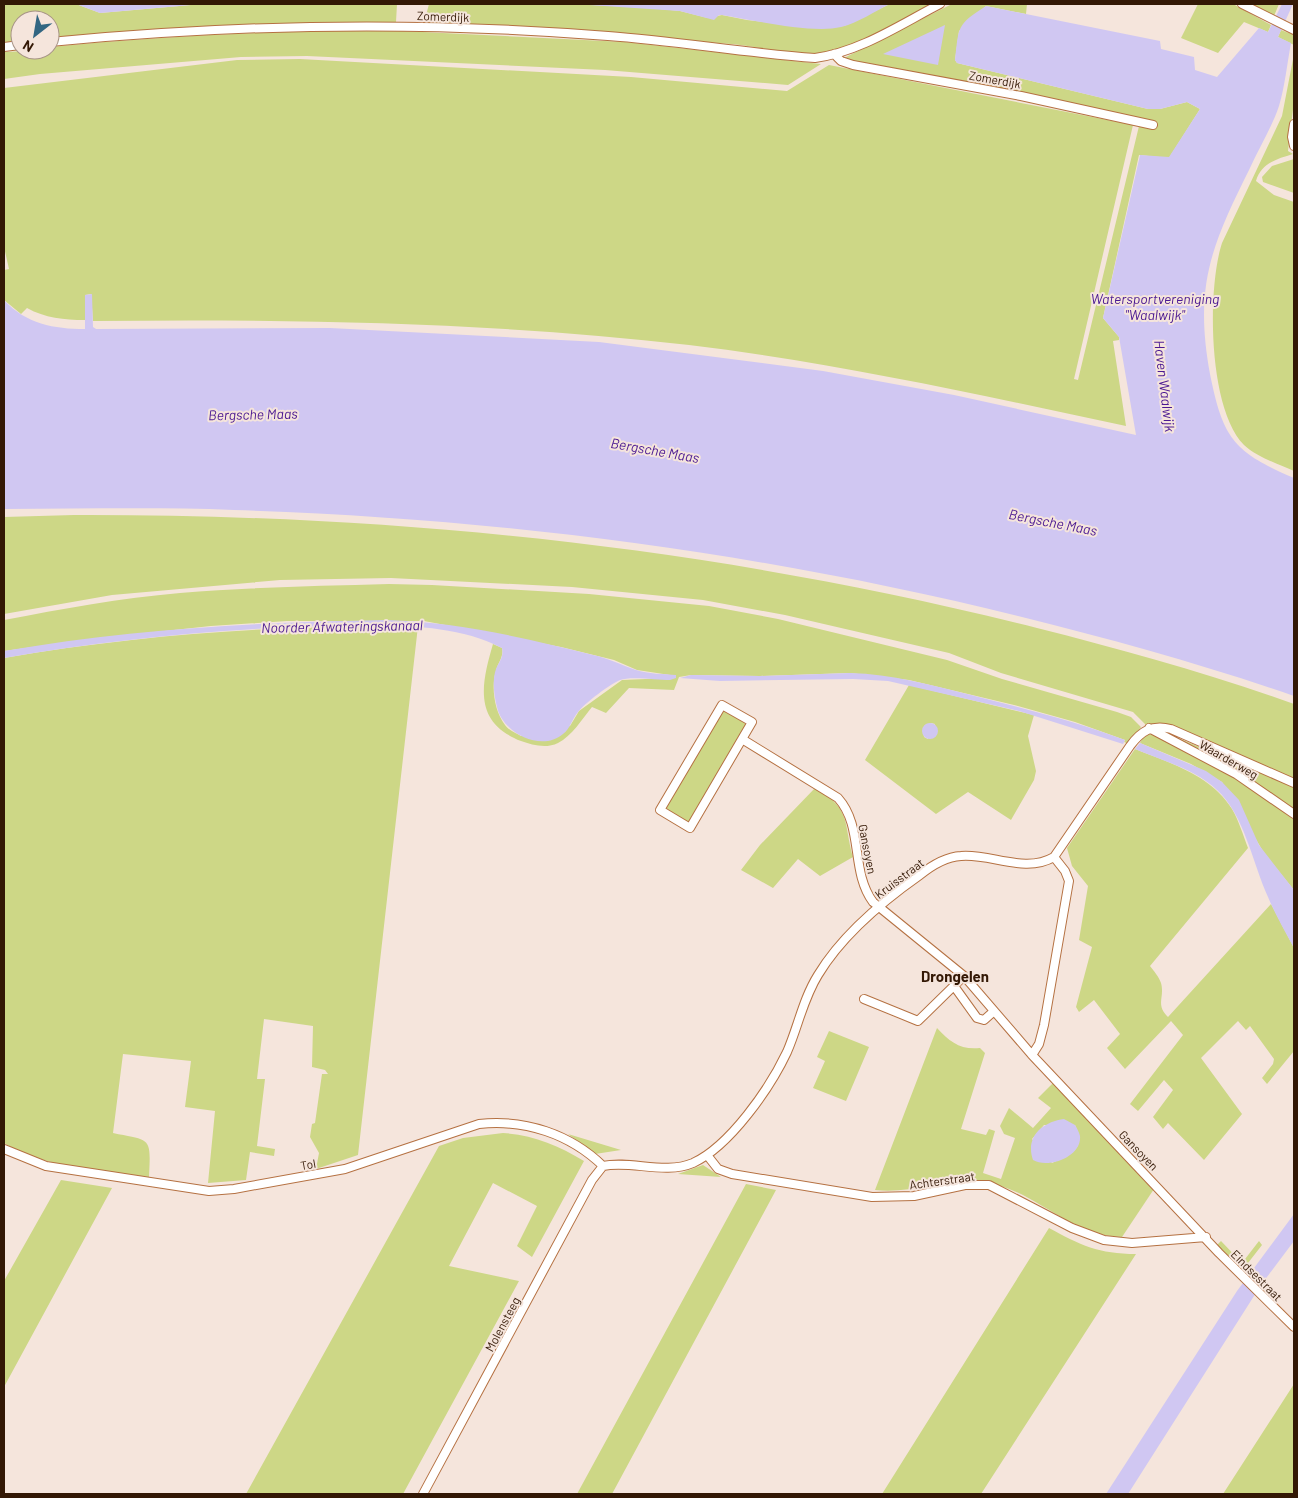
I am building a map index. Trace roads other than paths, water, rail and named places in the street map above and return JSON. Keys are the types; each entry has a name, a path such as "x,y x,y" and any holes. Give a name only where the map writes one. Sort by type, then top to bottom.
{"street":[{"name":"Zomerdijk","path":"60,41 197,30 372,26 579,34 676,42 815,58 834,54 866,42 940,4"},
{"path":"1242,4 1294,30"},
{"name":"Zomerdijk","path":"834,54 841,61 853,65 1021,96 1153,125"},
{"path":"1294,124 1292,137 1294,146"},
{"path":"722,705 752,722 742,740 690,828 660,810 722,705"},
{"path":"1032,1055 1039,1044 1044,1025 1068,881 1065,871 1054,857 1138,734 1149,728 1162,726 1294,783"},
{"name":"Waarderweg","path":"1149,728 1236,774 1294,814"},
{"name":"Gansoyen","path":"742,740 799,772 838,798 845,806 851,819 856,856 868,896 964,976 993,1012 1032,1055 1206,1237"},
{"name":"Kruisstraat","path":"603,1166 622,1163 671,1167 691,1164 707,1155 723,1141 740,1122 776,1072 787,1051 807,997 823,966 834,951 879,907 920,874 951,858 966,856 1012,863 1043,861 1054,857"},
{"path":"864,999 918,1021 964,976"},
{"path":"954,986 977,1018 984,1020 993,1012"},
{"name":"Tol","path":"4,1150 46,1166 209,1190 234,1189 344,1169 479,1124 496,1122 534,1127 560,1135 577,1145 603,1166"},
{"name":"Achterstraat","path":"707,1155 718,1169 732,1174 872,1197 914,1196 965,1185 989,1185 1072,1228 1104,1240 1132,1243 1206,1237"},
{"name":"Molensteeg","path":"423,1494 592,1180 603,1166"},
{"name":"Eindsestraat","path":"1206,1237 1259,1294 1294,1327"}],"water":[{"path":"76,4 202,4 100,13"},
{"path":"574,4 890,4 860,20 841,27 815,29 782,26 722,15 719,15 714,20 680,11"},
{"path":"1282,4 1293,4 1278,37 1291,43 1279,106 1236,196 1216,244 1209,267 1205,291 1204,316 1210,374 1220,414 1226,429 1244,451 1257,460 1294,478 1294,696 1193,663 1125,644 925,594 827,574 631,542 532,530 334,514 176,509 4,509 4,300 31,320 62,328 85,329 85,295 92,294 93,327 96,329 330,328 599,342 823,371 954,395 1136,435 1119,337 1103,318 1140,155 1169,157 1200,109 1187,102 1160,109 1148,109 957,63 955,60 959,33 969,18 986,6 1160,41 1161,49 1194,57 1195,70 1217,77 1259,28 1268,32"},
{"path":"945,25 938,65 883,54"},
{"name":"Noorder Afwateringskanaal","path":"387,620 465,627 517,637 599,656 641,671 676,675 676,678 670,680 637,678 620,680 581,708 563,734 554,739 544,741 524,737 514,732 500,716 494,693 494,683 496,669 502,657 502,648 462,634 442,630 399,626 252,629 128,640 4,658 4,651 52,643 147,632 243,625"},
{"path":"850,673 896,678 941,687 1049,715 1125,740 1123,744 1019,711 888,681 853,679 720,681 680,678 691,675 760,676"},
{"path":"930,723 936,725 938,731 936,737 930,739 924,737 922,731 924,725"},
{"path":"1140,743 1206,771 1222,782 1239,800 1259,845 1294,890 1294,948 1271,903 1241,826 1226,800 1199,776 1135,749"},
{"path":"1064,1119 1075,1125 1079,1133 1079,1143 1076,1150 1055,1162 1047,1163 1033,1160 1031,1144 1037,1132 1049,1123"},
{"path":"1294,1214 1294,1241 1261,1285 1128,1494 1106,1494 1237,1291"}],"district":[{"name":"Drongelen","path":"955,976"}],"water label":[{"name":"Watersportvereniging \"Waalwijk\"","path":"1155,306"},
{"name":"Haven Waalwijk","path":"1165,386"},
{"name":"Bergsche Maas","path":"253,414"},
{"name":"Bergsche Maas","path":"655,450"},
{"name":"Bergsche Maas","path":"1053,522"}]}
